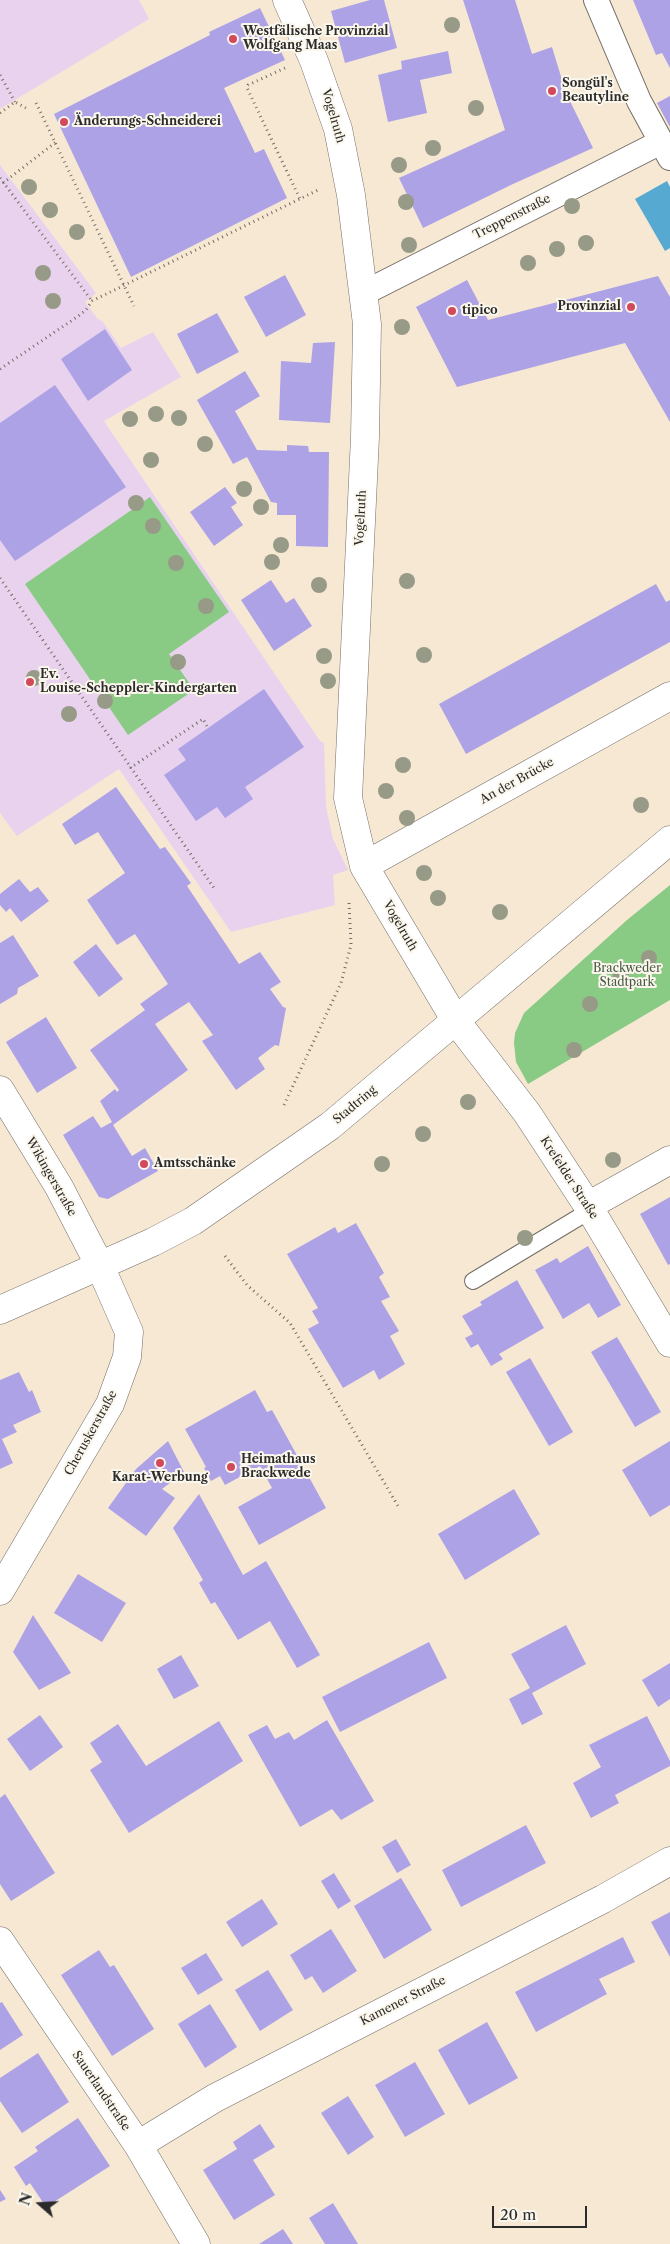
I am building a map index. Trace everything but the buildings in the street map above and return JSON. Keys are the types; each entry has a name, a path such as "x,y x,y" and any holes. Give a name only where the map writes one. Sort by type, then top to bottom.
{"street":[{"name":"Vogelruth","path":"287,0 312,55 338,129 348,176 367,324 365,436 348,798 364,866 456,1021"},
{"name":"Treppenstraße","path":"364,293 665,150 638,101 596,0"},
{"path":"611,36 634,48"},
{"path":"638,101 646,75"},
{"name":"An der Brücke","path":"364,866 670,696"},
{"name":"Stadtring","path":"0,1310 153,1242 201,1216 330,1126 670,840"},
{"name":"Krefelder Straße","path":"456,1021 527,1113 589,1208 670,1343"},
{"name":"Wikingerstraße","path":"0,1090 59,1187 100,1266"},
{"path":"589,1208 670,1160"},
{"name":"Cheruskerstraße","path":"0,1591 110,1404 127,1357 129,1332 100,1266"},
{"name":"Kamener Straße","path":"138,2145 215,2098 603,1899 670,1861"},
{"name":"Sauerlandstraße","path":"0,1941 138,2145 196,2244"}],"lane":[{"path":"473,1281 589,1208"}],"path":[{"path":"300,200 247,88 248,85 312,55"},
{"path":"0,75 15,102 26,108"},
{"path":"0,113 15,102"},
{"path":"36,103 134,306"},
{"path":"3,183 56,142"},
{"path":"0,369 77,317 86,310 92,301 348,176"},
{"path":"0,178 92,301"},
{"path":"0,578 214,888"},
{"path":"130,768 203,719 208,728"},
{"path":"284,1106 341,983 351,945 348,891 364,866"},
{"path":"226,1256 247,1285 290,1323 398,1506"}],"shaded area":[{"path":"0,0 139,0 149,19 0,109"},
{"path":"0,165 96,293 85,302 97,318 103,322 121,348 153,332 181,377 104,421 320,741 324,743 326,807 333,839 348,870 333,875 335,905 231,932 119,769 17,836 0,813"}],"green space":[{"path":"150,497 229,612 169,654 194,690 128,735 25,584"},
{"name":"Brackweder Stadtpark","path":"670,885 670,1000 528,1084 516,1062 514,1043 515,1033 524,1013 627,920"}],"water":[{"path":"667,181 670,187 670,248 665,251 635,199"}],"place":[{"name":"Westfälische Provinzial Wolfgang Maas","path":"233,39"},
{"name":"Songül's Beautyline","path":"552,91"},
{"name":"Änderungs-Schneiderei","path":"64,122"},
{"name":"Provinzial","path":"631,307"},
{"name":"tipico","path":"452,311"},
{"name":"Ev. Louise-Scheppler-Kindergarten","path":"30,682"},
{"name":"Amtsschänke","path":"144,1164"},
{"name":"Karat-Werbung","path":"160,1463"},
{"name":"Heimathaus Brackwede","path":"231,1467"}]}
